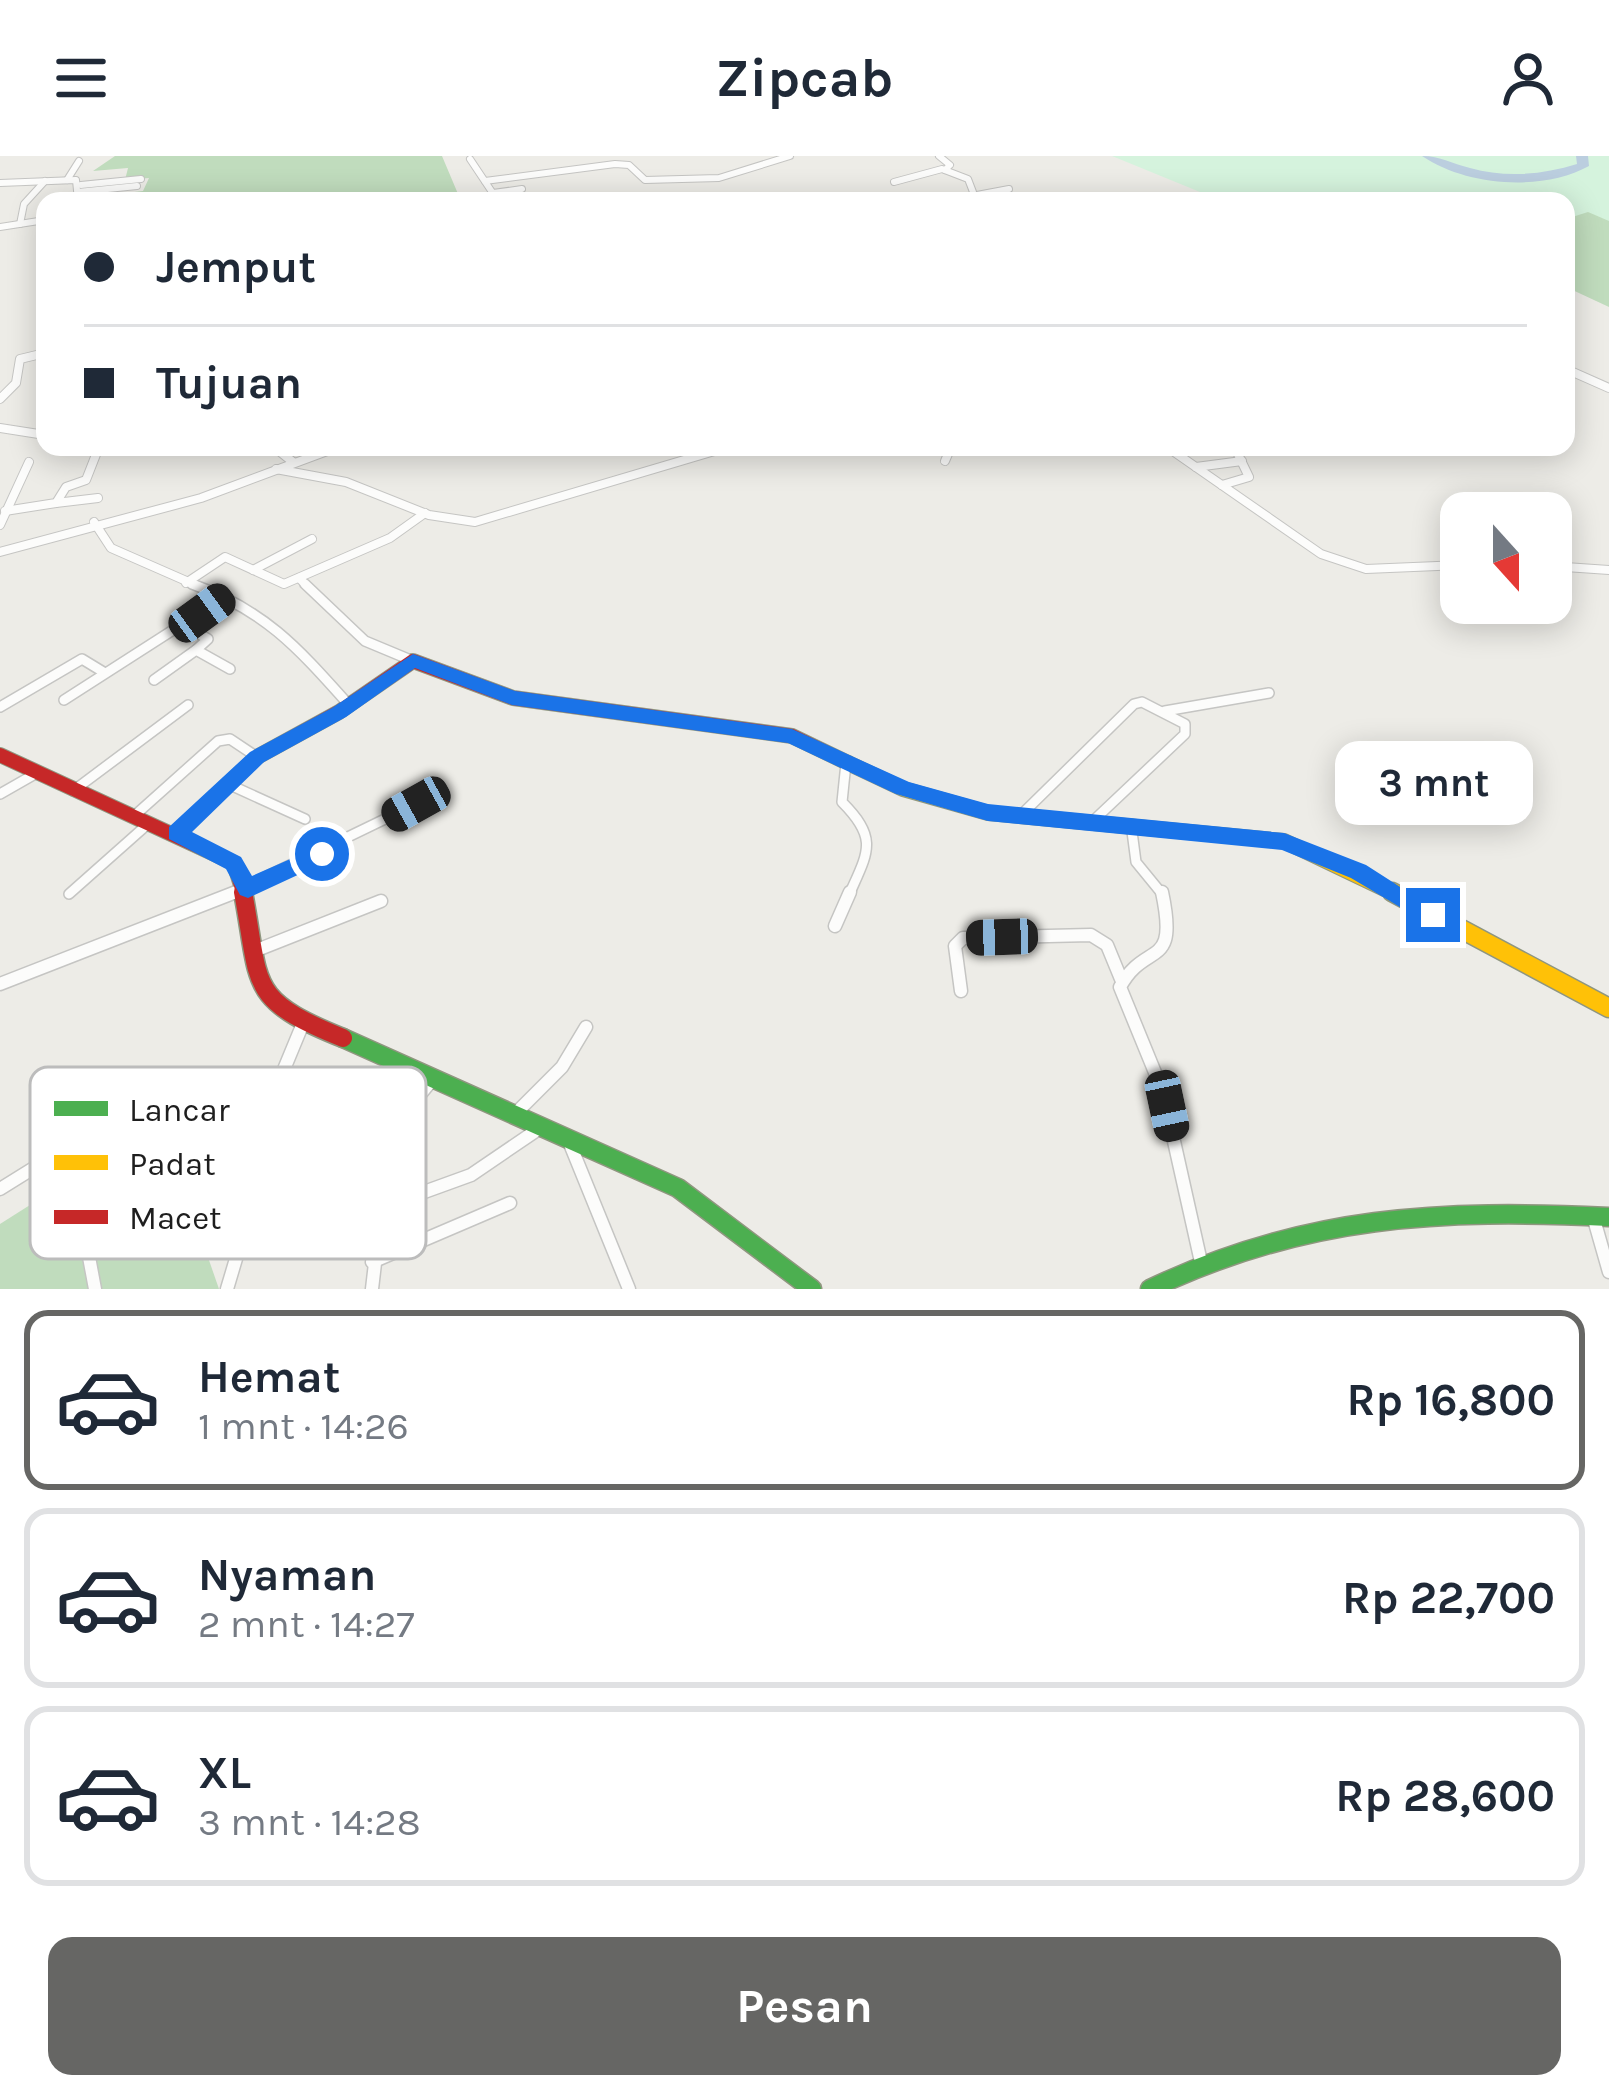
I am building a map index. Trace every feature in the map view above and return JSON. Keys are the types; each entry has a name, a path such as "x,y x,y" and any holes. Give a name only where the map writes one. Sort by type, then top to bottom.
{"street":[{"path":"485,181 615,164 628,165 645,180 719,178 790,156"},
{"path":"939,156 950,164 945,170"},
{"path":"470,159 493,192"},
{"path":"67,180 79,161"},
{"path":"894,182 945,170 968,179 973,192 1009,188"},
{"path":"0,182 67,180 78,192"},
{"path":"20,224 24,204 45,181"},
{"path":"85,192 139,183"},
{"path":"501,192 522,189"},
{"path":"0,227 36,221"},
{"path":"0,400 16,383 20,359 36,355"},
{"path":"1575,372 1609,388"},
{"path":"0,428 36,434"},
{"path":"56,503 66,487 89,478 95,456"},
{"path":"287,456 293,462"},
{"path":"0,552 94,522 176,506 311,456"},
{"path":"277,469 362,487 446,520 488,519 698,456"},
{"path":"945,461 947,456"},
{"path":"1180,456 1300,544 1346,564 1386,570 1440,567"},
{"path":"1222,485 1249,477 1239,456"},
{"path":"1196,467 1242,461"},
{"path":"0,525 29,462"},
{"path":"5,511 98,499"},
{"path":"186,583 225,557 275,584 298,578 399,533 425,513"},
{"path":"94,522 111,548 226,596 293,639 349,705"},
{"path":"253,570 312,539"},
{"path":"1572,568 1609,571"},
{"path":"298,578 365,641 512,698 773,731 940,802 1020,816 1262,837 1307,848 1609,1008"},
{"path":"64,700 226,596"},
{"path":"154,680 208,639 182,624"},
{"path":"196,650 230,669"},
{"path":"0,707 82,659 105,673"},
{"path":"176,833 257,757 349,705 413,661"},
{"path":"1166,712 1224,697 1269,693"},
{"path":"1020,816 1134,704 1166,712 1184,724 1185,734 1094,820"},
{"path":"73,791 188,705"},
{"path":"133,817 218,740 230,739 257,757"},
{"path":"0,755 234,863 248,889 250,953 266,996 304,1021 406,1067"},
{"path":"835,926 868,851 863,823 842,802 845,763"},
{"path":"0,794 35,774"},
{"path":"227,784 305,819"},
{"path":"0,984 248,889 416,804"},
{"path":"69,894 149,823"},
{"path":"1120,980 1159,956 1170,930 1161,888 1136,862 1130,824"},
{"path":"250,953 381,901"},
{"path":"961,991 955,946 963,938 1091,935 1107,946 1163,1092 1202,1264"},
{"path":"285,1067 304,1021"},
{"path":"515,1114 562,1067 586,1027"},
{"path":"426,1076 544,1124 678,1187 812,1289"},
{"path":"426,1087 432,1079"},
{"path":"426,1191 471,1174 544,1124"},
{"path":"567,1137 629,1289"},
{"path":"0,1189 30,1170"},
{"path":"426,1239 510,1203"},
{"path":"1150,1289 1253,1241 1336,1219 1476,1211 1601,1216 1609,1272"},
{"path":"89,1259 95,1289"},
{"path":"227,1289 236,1259"},
{"path":"372,1259 372,1289"},
{"path":"372,1262 379,1259"}],"green space":[{"path":"115,156 442,156 457,192 134,192 143,191 149,178 125,180 128,168 93,171"},
{"path":"1112,156 1609,156 1609,221 1588,212 1575,216 1575,192 1200,192"},
{"path":"1609,172 1609,307 1575,291 1575,192 1330,192"},
{"path":"30,1205 30,1259 209,1259 219,1289 0,1289 0,1224"}],"waterway":[{"path":"1428,156 1465,171 1504,178 1564,172 1583,166 1582,156"}],"traffic: fast":[{"path":"343,1038 408,1067"},
{"path":"426,1075 678,1188 812,1289"},
{"path":"1150,1289 1262,1242 1374,1219 1488,1213 1609,1217"}],"traffic: slow":[{"path":"848,763 903,789 988,813 1284,841 1358,872 1465,936 1609,1008"}],"traffic: jam":[{"path":"176,833 257,757 339,712 413,661 513,698 792,736 848,763"},
{"path":"0,755 234,863 259,982 283,1011 343,1038"}],"route":[{"path":"322,854 248,889 234,863 176,833 257,757 339,712 413,661 512,698 628,710 792,736 904,789 988,813 1284,841 1358,872 1433,915"}]}
